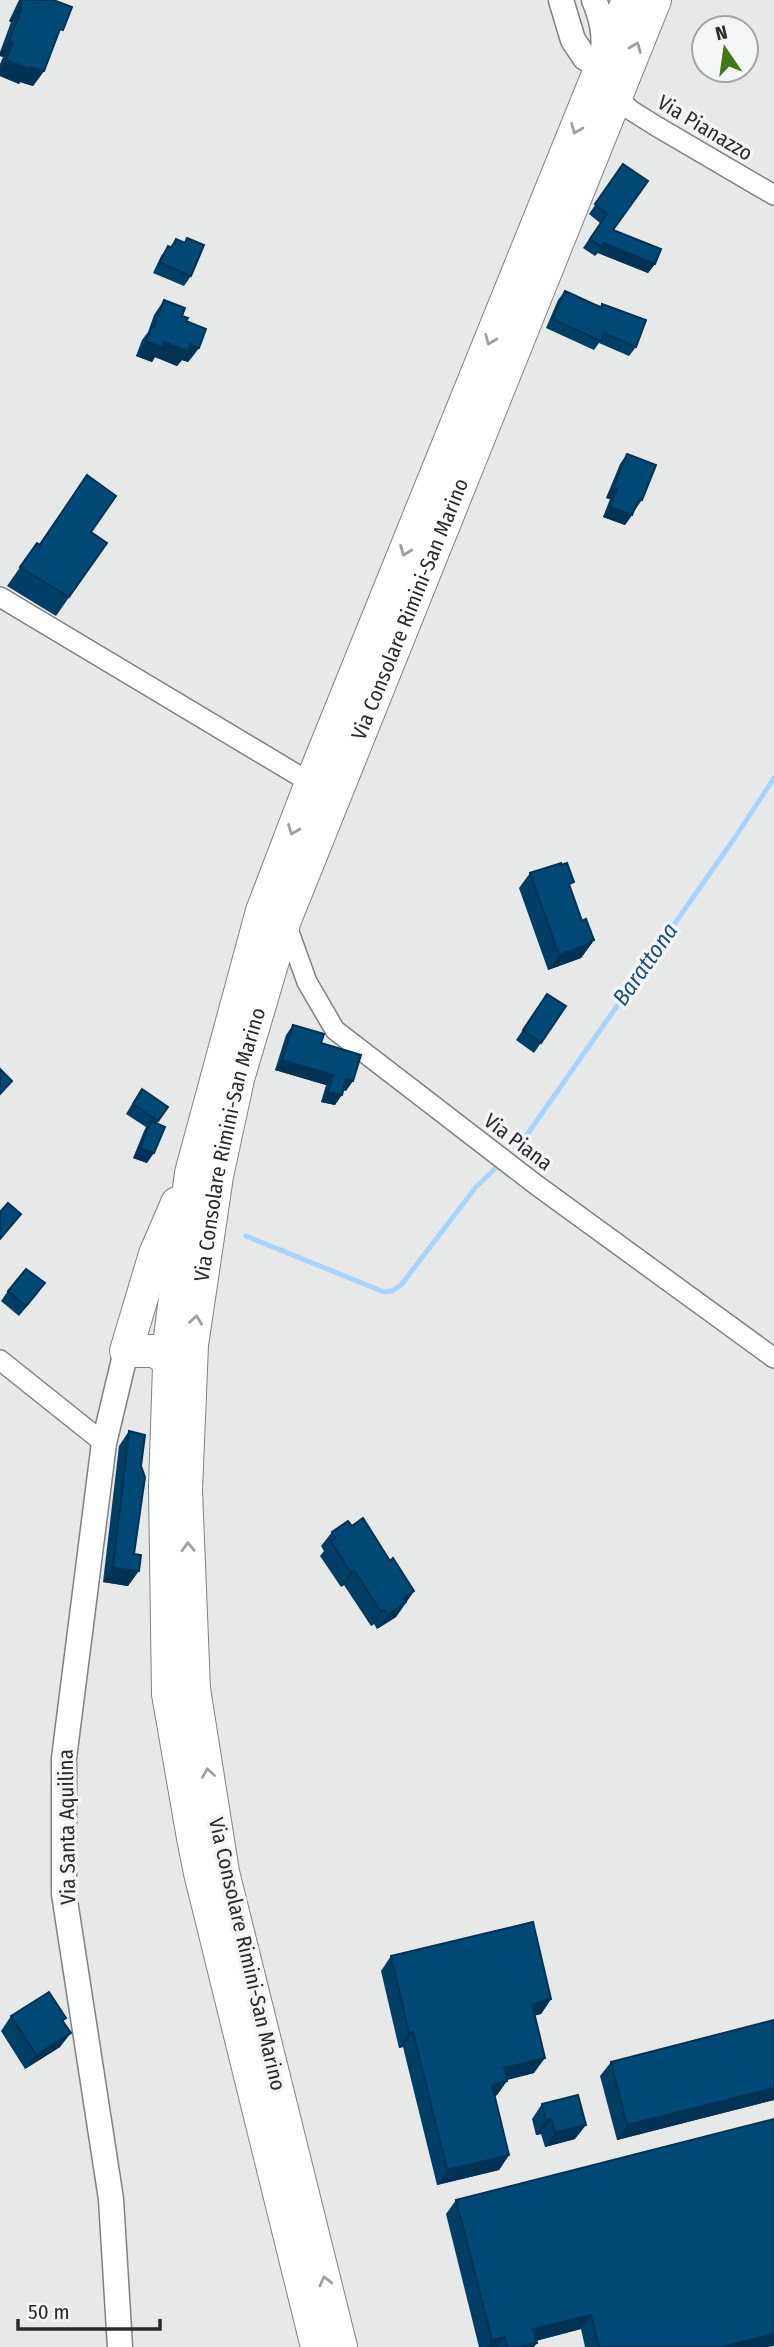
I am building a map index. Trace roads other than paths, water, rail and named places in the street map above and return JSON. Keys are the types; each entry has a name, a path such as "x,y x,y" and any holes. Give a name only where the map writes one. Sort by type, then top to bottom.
{"main road":[{"name":"Via Consolare Rimini-San Marino","path":"317,2347 200,1873 168,1694 165,1486 147,1354 191,1173 262,911 311,783 628,0"},
{"name":"Via Consolare Rimini-San Marino","path":"341,2347 223,1872 194,1689 186,1490 192,1345 217,1176 238,1079 285,920 655,0"},
{"path":"147,1354 155,1254 191,1173"}],"street":[{"path":"561,0 573,40 586,58 601,66 617,95"},
{"path":"594,0 605,37 601,66"},
{"name":"Via Pianazzo","path":"617,95 629,109 774,195"},
{"path":"0,597 311,783"},
{"name":"Via Piana","path":"285,920 307,982 335,1030 536,1184 774,1357"},
{"name":"Via Santa Aquilina","path":"120,2347 111,2199 65,1894 64,1758 104,1443 147,1354"},
{"path":"0,1360 104,1443"}],"waterway":[{"name":"Barattona","path":"517,1149 774,778"},
{"name":"Barattona","path":"246,1236 384,1292 392,1291 401,1285 476,1187 500,1164"}]}
